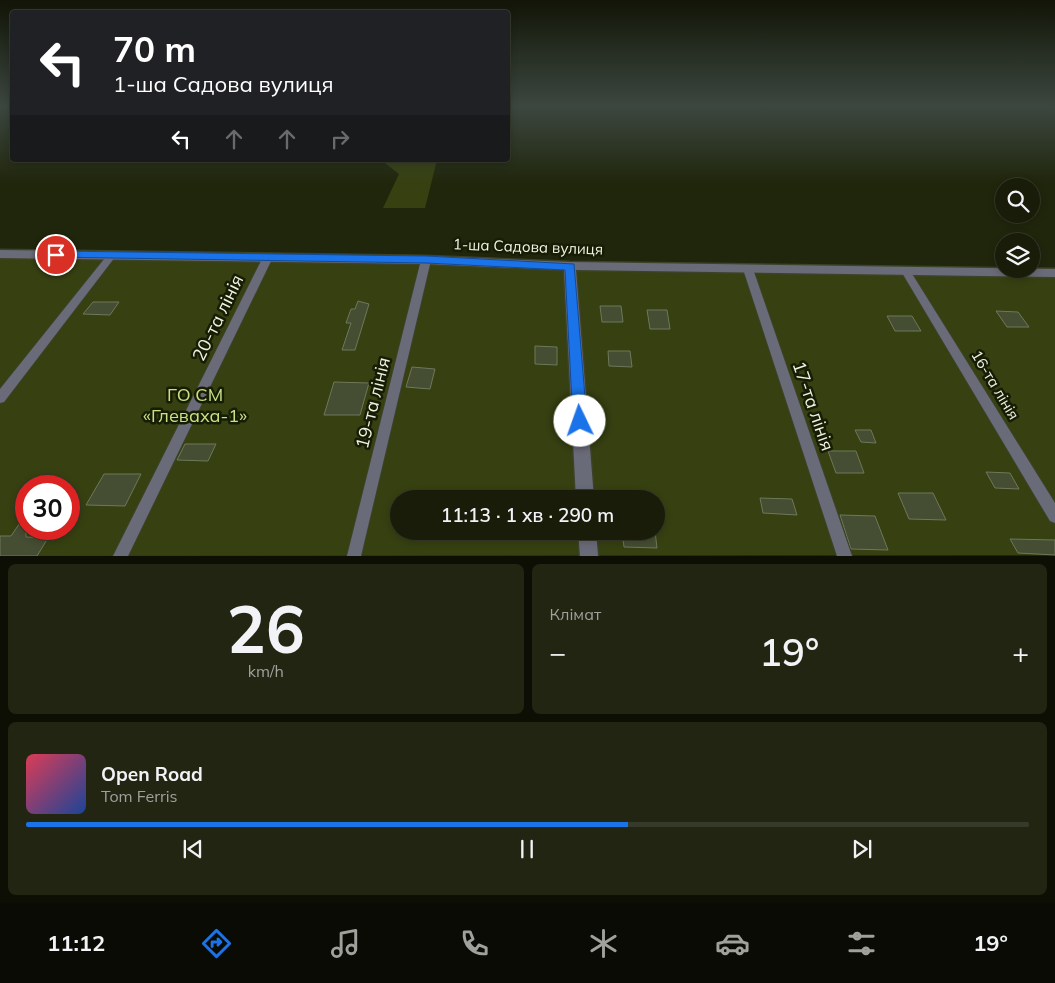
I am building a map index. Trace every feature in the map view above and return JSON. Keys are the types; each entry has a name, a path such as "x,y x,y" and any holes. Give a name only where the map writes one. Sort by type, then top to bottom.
{"street":[{"name":"1-ша Садова вулиця","path":"0,254 268,257 426,260 570,266 1055,273"},
{"path":"570,266 584,490"},
{"path":"587,540 588,556"}],"lane":[{"path":"0,398 112,255"},
{"name":"20-та лінія","path":"120,556 268,257"},
{"name":"19-та лінія","path":"354,556 426,260"},
{"name":"17-та лінія","path":"748,269 845,556"},
{"name":"16-та лінія","path":"906,271 1055,516"}],"green space":[{"path":"384,162 436,162 425,208 383,208 399,174"},
{"name":"ГО СМ «Глеваха-1»","path":"0,254 995,268 995,278 1040,278 1040,269 1055,269 1055,555 0,556"}],"building":[{"path":"358,301 369,304 355,350 342,350 351,323 346,323 351,309 355,309"},
{"path":"93,302 119,302 110,315 83,314"},
{"path":"600,306 621,306 623,322 602,322"},
{"path":"647,310 667,310 670,329 650,329"},
{"path":"996,311 1018,312 1029,327 1007,327"},
{"path":"887,316 912,316 921,331 895,331"},
{"path":"535,346 557,347 557,365 535,364"},
{"path":"608,351 630,351 632,367 609,366"},
{"path":"412,367 435,369 430,389 406,387"},
{"path":"334,382 369,383 360,415 324,415"},
{"path":"855,430 871,430 876,443 861,442"},
{"path":"185,444 216,444 208,461 177,460"},
{"path":"828,451 856,451 864,473 836,473"},
{"path":"986,472 1010,473 1019,489 995,488"},
{"path":"104,474 141,474 125,506 86,505"},
{"path":"898,493 933,493 946,520 909,519"},
{"path":"760,498 792,499 797,515 763,513"},
{"path":"840,515 875,516 888,550 851,549"},
{"path":"15,530 15,540 47,540 37,556 0,556 0,536 11,536"},
{"path":"1010,539 1055,540 1055,555 1018,553"},
{"path":"623,540 656,540 657,548 624,547"}],"route":[{"path":"56,255 426,260 570,266 580,421"}]}
